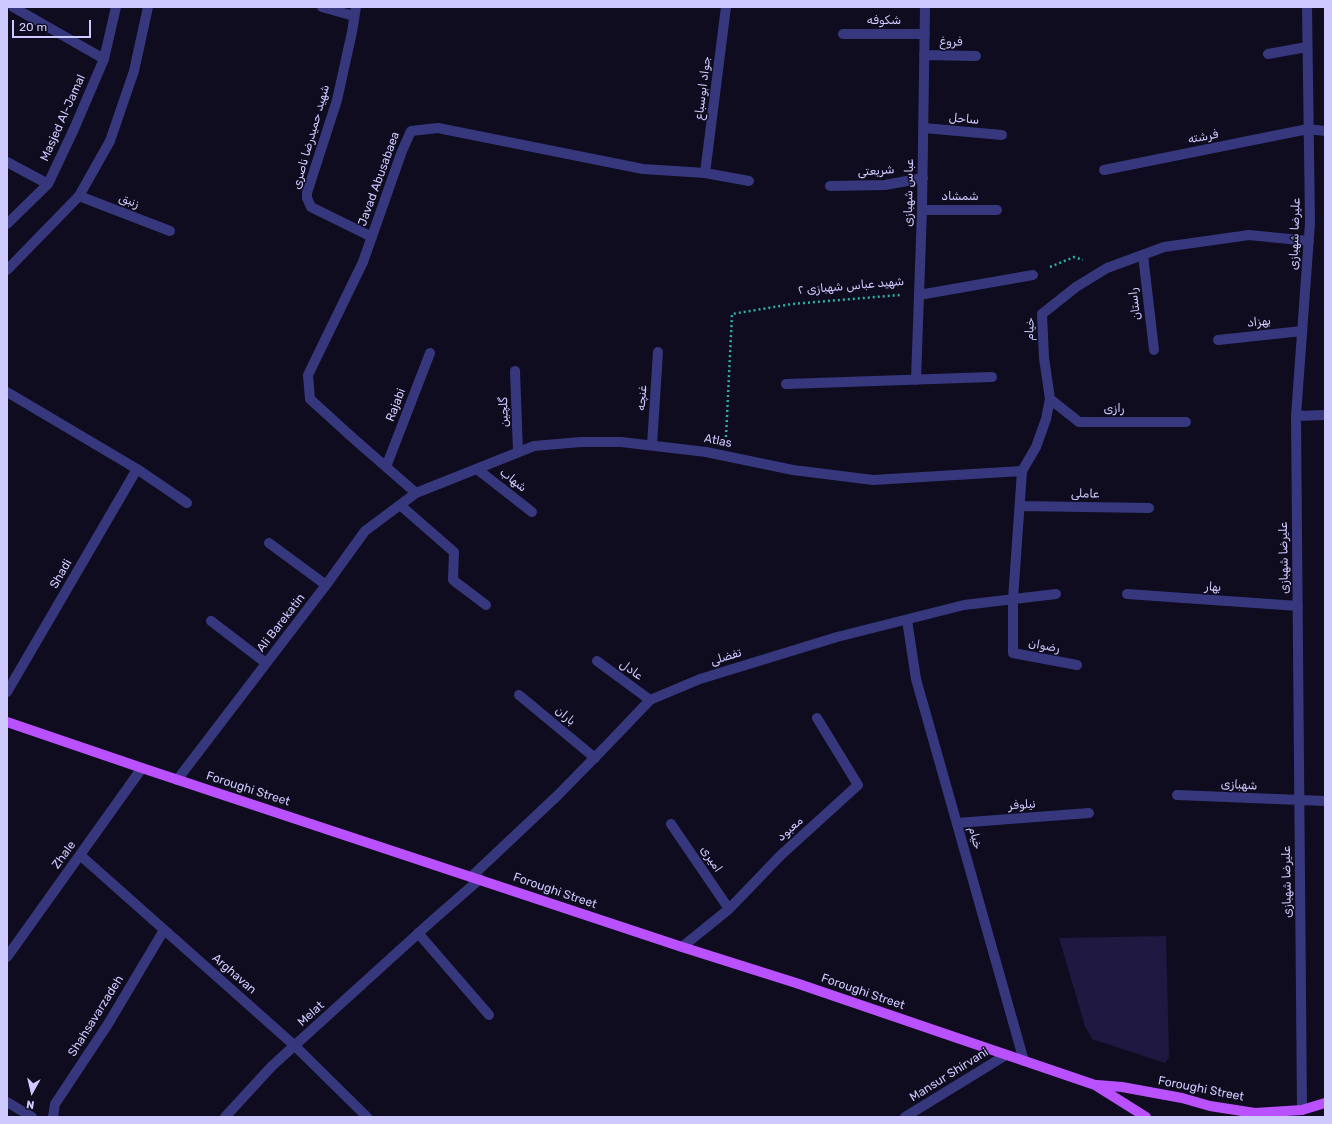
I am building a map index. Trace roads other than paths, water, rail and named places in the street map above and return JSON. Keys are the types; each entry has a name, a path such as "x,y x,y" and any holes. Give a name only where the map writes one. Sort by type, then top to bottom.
{"main road":[{"name":"Foroughi Street","path":"7,722 177,780 682,947 796,983 1095,1085 1146,1117"},
{"name":"Foroughi Street","path":"1095,1085 1122,1087 1182,1098 1220,1112 1255,1113 1302,1110 1325,1103"}],"street":[{"path":"13,7 104,58"},
{"name":"Masjed Al-Jamal","path":"7,224 48,184 74,129 104,58 116,7"},
{"path":"7,270 79,196 110,141 134,71 148,7"},
{"path":"322,7 355,12"},
{"name":"جواد ابوسباع","path":"705,173 726,7"},
{"name":"عباس شهبازی","path":"916,380 923,178 925,7"},
{"name":"علیرضا شهبازی","path":"1302,1110 1296,416 1310,223 1307,7"},
{"name":"شهید حمیدرضا ناصری","path":"355,12 336,100 307,193 307,198 311,207 372,237"},
{"name":"شکوفه","path":"843,34 925,34"},
{"path":"1268,54 1307,47"},
{"name":"فروغ","path":"924,55 976,56"},
{"name":"Javad Abusabaea","path":"416,493 310,399 308,375 363,262 410,131 438,128 643,169 705,173 749,181"},
{"name":"ساحل","path":"924,128 1002,135"},
{"name":"فرشته","path":"1104,170 1308,129 1325,131"},
{"path":"7,162 48,184"},
{"name":"شریعتی","path":"830,186 885,185 923,178"},
{"name":"زنبق","path":"79,196 170,231"},
{"name":"شمشاد","path":"922,210 997,210"},
{"name":"خیام","path":"1013,599 1022,471 1036,447 1046,419 1050,399 1044,358 1042,314 1076,287 1107,268 1164,246 1249,235 1309,241"},
{"name":"راستان","path":"1143,255 1154,350"},
{"name":"شهید عباس شهبازی ۲","path":"919,295 1033,275"},
{"name":"بهزاد","path":"1218,340 1302,331"},
{"name":"غنچه","path":"652,445 658,352"},
{"name":"Rajabi","path":"386,467 430,353"},
{"name":"گلچین","path":"515,371 518,452"},
{"path":"786,384 992,377"},
{"path":"7,392 137,469 187,503"},
{"name":"رازی","path":"1050,399 1079,422 1186,422"},
{"path":"1296,416 1325,415"},
{"name":"Atlas","path":"416,493 534,446 581,442 621,442 706,452 793,470 873,480 1022,471"},
{"name":"Shadi","path":"7,692 137,469"},
{"name":"شهاب","path":"477,469 532,512"},
{"name":"Ali Barekatin","path":"177,780 326,585 365,531 416,493"},
{"path":"400,505 454,552 453,580 486,605"},
{"name":"عاملی","path":"1020,506 1150,508"},
{"path":"269,543 326,585"},
{"name":"تفضلی","path":"476,878 595,758 650,700 700,679 837,637 964,606 1056,594"},
{"name":"بهار","path":"1127,594 1298,606"},
{"name":"رضوان","path":"1013,599 1013,653 1077,665"},
{"name":"خیام","path":"907,620 916,679 1024,1061"},
{"path":"211,621 266,663"},
{"name":"عادل","path":"597,661 650,700"},
{"name":"باران","path":"519,695 595,758"},
{"name":"معبود","path":"682,947 729,909 781,855 858,785 817,718"},
{"name":"Zhale","path":"7,956 142,768"},
{"name":"شهبازی","path":"1177,795 1325,801"},
{"name":"نیلوفر","path":"957,823 1089,813"},
{"name":"امیری","path":"671,824 729,909"},
{"name":"Arghavan","path":"80,855 295,1046 367,1117"},
{"name":"Melat","path":"225,1117 272,1066 476,878"},
{"name":"Shahsavarzadeh","path":"53,1117 55,1104 108,1024 164,930"},
{"path":"418,933 489,1015"},
{"name":"Mansur Shirvani","path":"905,1117 1006,1055"},
{"path":"7,1102 32,1117"}]}
